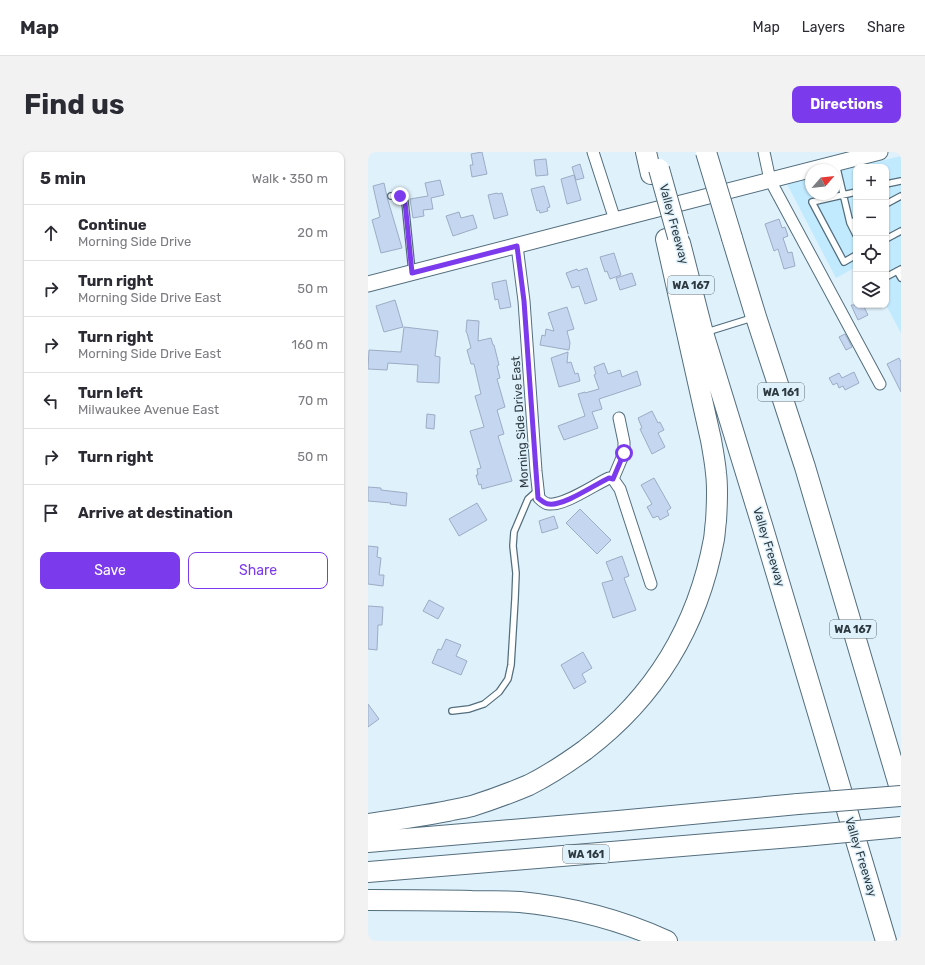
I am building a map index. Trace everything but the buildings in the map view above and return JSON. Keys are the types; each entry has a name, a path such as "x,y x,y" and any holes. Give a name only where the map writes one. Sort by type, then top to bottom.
{"highway":[{"name":"Valley Freeway","path":"646,152 654,165 672,238 703,333 764,532 886,941"},
{"name":"WA 161","path":"706,152 756,317 805,467 850,613 901,762"},
{"path":"368,824 472,806 529,784 565,765 604,736 631,709 660,674 678,645 700,592 708,566 714,538 717,501 716,473 711,440 672,238"},
{"name":"WA 167","path":"805,467 901,792"},
{"path":"368,842 901,796"},
{"name":"WA 161","path":"368,872 901,827"},
{"path":"368,900 519,902 544,905 606,919 633,927 667,941"}],"street":[{"path":"593,152 615,220"},
{"path":"764,152 770,180 880,384"},
{"path":"368,284 880,152"},
{"name":"Morning Side Drive East","path":"517,246 524,301 538,498 548,504 560,503 609,478 613,479"},
{"path":"619,418 624,442 624,453 613,479 620,489 651,584"}],"lane":[{"path":"836,163 850,223 853,229"},
{"path":"889,183 901,181"},
{"path":"853,193 812,202 844,262 853,257"},
{"path":"391,196 400,196 405,202 412,273"},
{"path":"889,202 901,196"},
{"path":"889,237 901,231"},
{"path":"889,275 899,270 901,278"},
{"path":"703,333 756,317"},
{"path":"452,711 469,709 484,704 499,692 508,678 515,600 516,573 513,546 514,532 528,499 537,491"}],"shaded area":[{"path":"901,156 901,333 888,308 889,308 889,164 868,164"},
{"path":"853,168 853,269 836,278 787,184 805,180 805,200 841,200 841,171"}],"route":[{"path":"400,196 405,202 412,273 517,246 524,301 538,498 548,504 560,503 600,482 609,478 613,479 624,453"}]}
